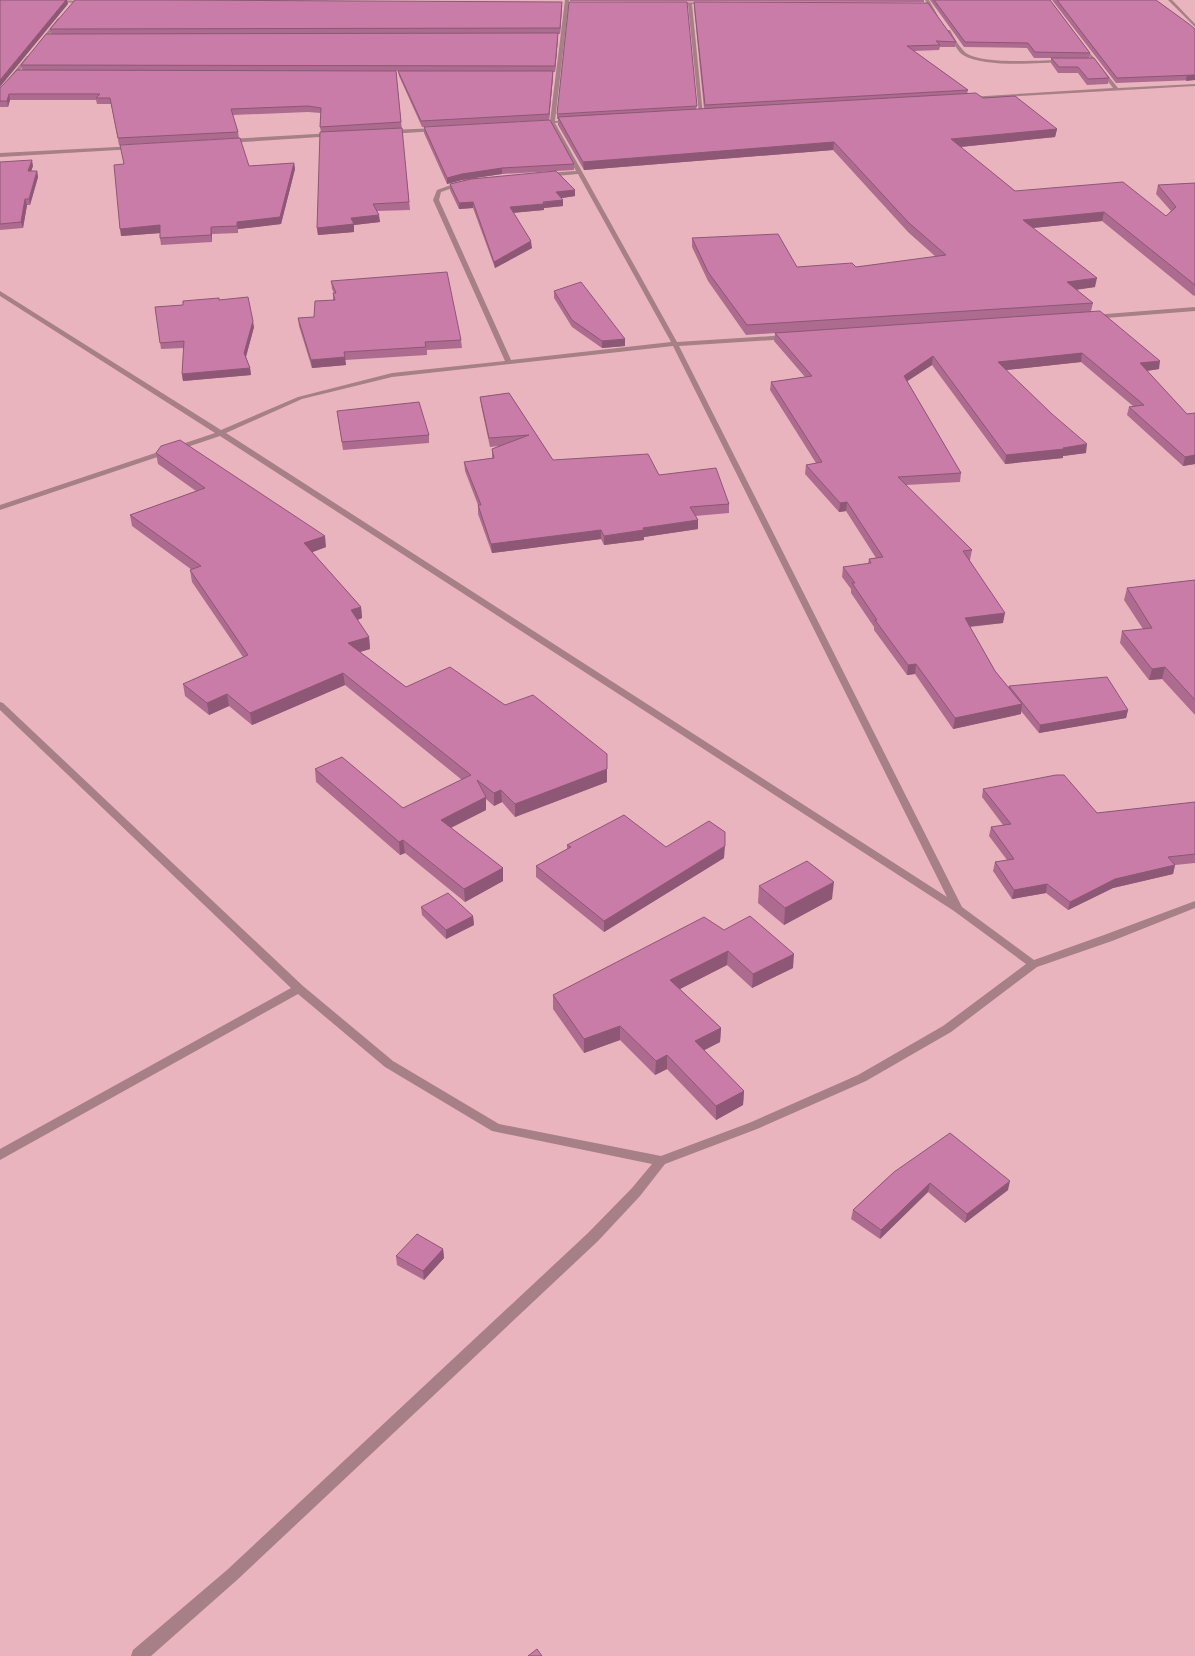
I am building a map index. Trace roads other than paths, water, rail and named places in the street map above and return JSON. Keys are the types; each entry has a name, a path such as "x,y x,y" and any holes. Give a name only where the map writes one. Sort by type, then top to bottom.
{"street":[{"path":"927,0 938,17"},
{"path":"1170,0 1195,26"},
{"path":"44,1 89,2"},
{"path":"69,7 74,1"},
{"path":"567,2 552,122 675,344 958,908"},
{"path":"558,3 574,3"},
{"path":"667,3 714,4"},
{"path":"690,3 701,114"},
{"path":"922,5 929,5"},
{"path":"35,49 64,13"},
{"path":"947,29 964,53 972,58 987,60 1072,61"},
{"path":"555,36 563,36"},
{"path":"45,37 53,37"},
{"path":"1077,37 1117,90"},
{"path":"0,92 30,55"},
{"path":"1088,61 1096,61"},
{"path":"16,73 24,73"},
{"path":"550,74 558,74"},
{"path":"960,99 1195,86"},
{"path":"693,114 709,113"},
{"path":"536,123 576,121"},
{"path":"385,132 441,129"},
{"path":"219,142 338,135"},
{"path":"0,155 141,146"},
{"path":"541,175 580,172"},
{"path":"471,181 453,185 439,191 436,200 509,362"},
{"path":"0,294 221,433 958,908 1033,964"},
{"path":"1085,318 1195,309"},
{"path":"0,508 221,433 300,398 392,375 675,344 793,337"},
{"path":"0,705 299,989 389,1064 496,1128 661,1161"},
{"path":"139,1656 232,1575 593,1237 636,1192 661,1161 754,1126 862,1078 947,1029 1033,964 1108,938 1195,904"},
{"path":"0,1155 299,989"}]}
